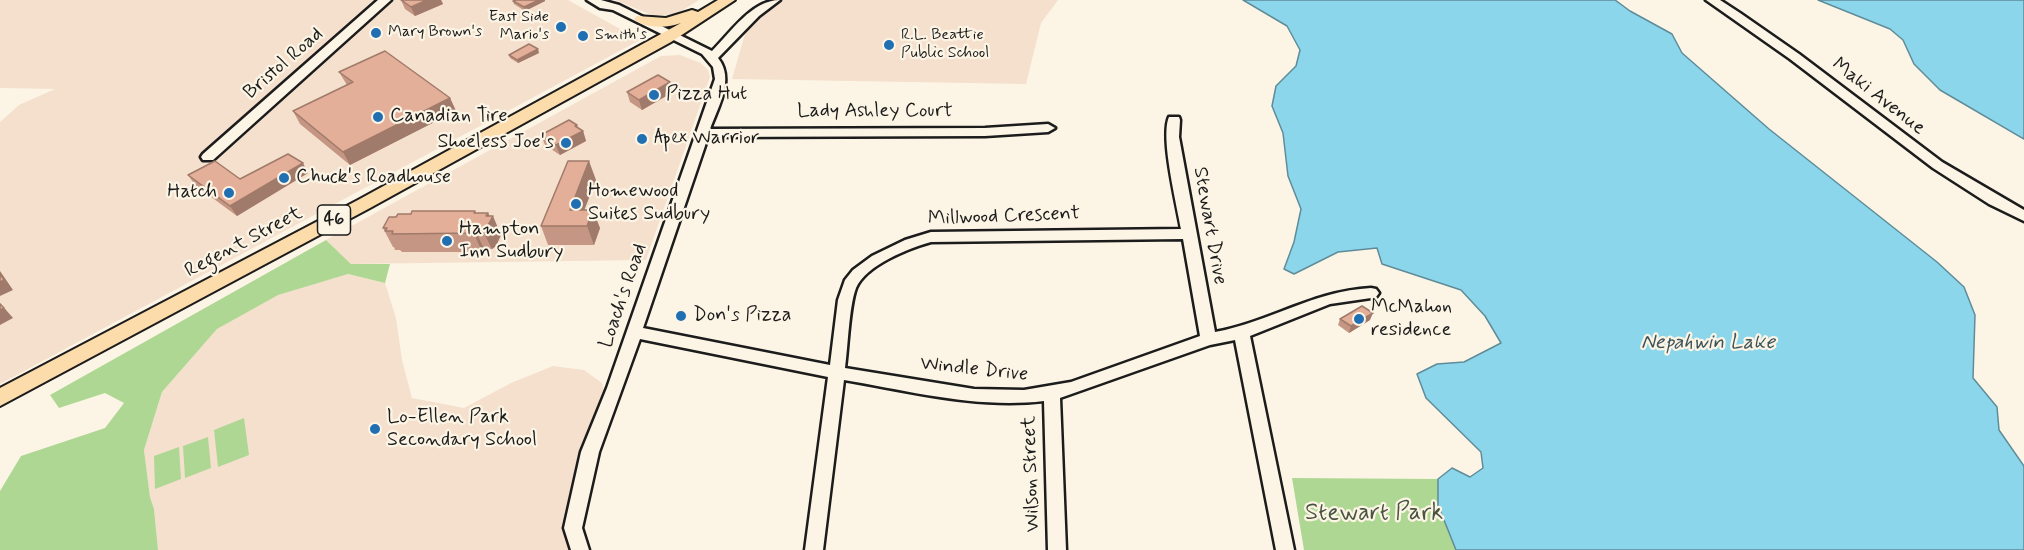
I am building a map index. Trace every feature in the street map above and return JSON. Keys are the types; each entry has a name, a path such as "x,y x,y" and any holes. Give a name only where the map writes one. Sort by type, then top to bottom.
{"main road":[{"path":"642,20 658,23 673,22 724,3"},
{"name":"Regent Street","path":"0,398 364,204 669,37 724,3"}],"street":[{"name":"Bristol Road","path":"208,157 385,0"},
{"path":"593,0 609,11 669,37"},
{"path":"604,6 615,7 642,20 699,55 712,58 755,14 774,0"},
{"name":"Maki Avenue","path":"1712,0 1804,64 1953,178 2024,216"},
{"name":"Loach's Road","path":"580,550 573,528 580,488 590,452 615,388 720,79 719,67 712,58"},
{"name":"Stewart Drive","path":"1174,120 1172,137 1208,339"},
{"name":"Lady Ashley Court","path":"702,133 985,132 1048,128"},
{"name":"Millwood Crescent","path":"814,550 846,300 851,282 868,266 908,243 931,237 1189,234"},
{"name":"Windle Drive","path":"633,332 692,346 837,372 993,397 1030,399 1052,396 1208,339 1242,333 1328,299 1371,293"},
{"path":"1242,333 1285,550"},
{"name":"Wilson Street","path":"1052,396 1057,550"}],"shaded area":[{"path":"0,0 385,0 270,103 391,0 568,0 640,40 0,384 0,122 19,105 55,89 0,88"},
{"path":"615,0 699,0 676,14 654,16"},
{"name":"R.L. Beattie Public School","path":"774,0 1058,0 1041,23 1026,84 732,79 749,20"},
{"path":"680,55 701,63 708,70 710,77 646,260 351,264 326,240 661,56"},
{"name":"Lo-Ellen Park Secondary School","path":"348,274 385,283 396,318 402,360 412,398 464,408 511,383 553,366 584,370 602,383 608,409 590,452 579,550 158,550 144,450 162,392 217,329 278,294"}],"green space":[{"path":"326,240 351,264 390,264 385,283 348,274 278,295 217,329 162,392 144,450 158,550 0,550 0,491 21,456 105,428 124,403 105,393 59,408 50,395"},
{"path":"244,418 249,455 218,467 214,430"},
{"path":"208,437 211,468 185,478 183,446"},
{"path":"179,447 181,479 155,489 154,456"},
{"name":"Stewart Park","path":"1292,478 1438,479 1438,505 1456,550 1304,550"}],"water":[{"name":"Nepahwin Lake","path":"1243,0 1615,0 1672,34 1682,53 1769,129 1937,262 1964,287 1975,315 1973,378 1997,407 1999,430 2024,466 2024,550 1456,550 1438,505 1438,479 1452,468 1470,477 1483,468 1481,452 1426,398 1417,374 1437,364 1464,362 1501,343 1485,316 1461,290 1382,264 1377,248 1338,252 1294,274 1284,269 1294,242 1301,209 1288,176 1283,133 1272,106 1276,86 1296,66 1300,50 1287,26"},
{"path":"1818,0 2024,0 2024,139 1940,90 1914,64 1903,40 1890,29"}],"building":[{"path":"401,0 427,0 411,7"},
{"path":"539,0 524,7 513,1"},
{"path":"529,44 538,49 517,60 509,55"},
{"name":"Canadian Tire","path":"385,51 450,98 343,152 293,111 353,82 339,72"},
{"path":"658,75 670,82 639,100 627,92"},
{"path":"569,120 583,131 556,145 541,135"},
{"path":"288,154 303,163 230,206 188,175 215,161 240,179"},
{"path":"568,161 589,161 570,210 593,210 587,226 541,226"},
{"path":"412,211 475,211 474,213 488,213 486,216 493,216 487,227 483,230 475,230 474,233 392,234 393,231 385,231 387,228 383,228 389,217 411,214"},
{"path":"1362,306 1373,313 1351,326 1340,319"}],"place":[{"name":"East Side Mario's","path":"561,27"},
{"name":"Mary Brown's","path":"376,33"},
{"name":"Smith's","path":"583,36"},
{"name":"R.L. Beattie Public School","path":"889,45"},
{"name":"Pizza Hut","path":"654,95"},
{"name":"Canadian Tire","path":"378,117"},
{"name":"Apex Warrior","path":"642,139"},
{"name":"Shoeless Joe's","path":"566,143"},
{"name":"Chuck's Roadhouse","path":"284,178"},
{"name":"Hatch","path":"229,193"},
{"name":"Homewood Suites Sudbury","path":"576,204"},
{"name":"Hampton Inn Sudbury","path":"447,241"},
{"name":"Don's Pizza","path":"681,316"},
{"name":"McMahon residence","path":"1359,319"},
{"name":"Lo-Ellen Park Secondary School","path":"375,429"}]}
